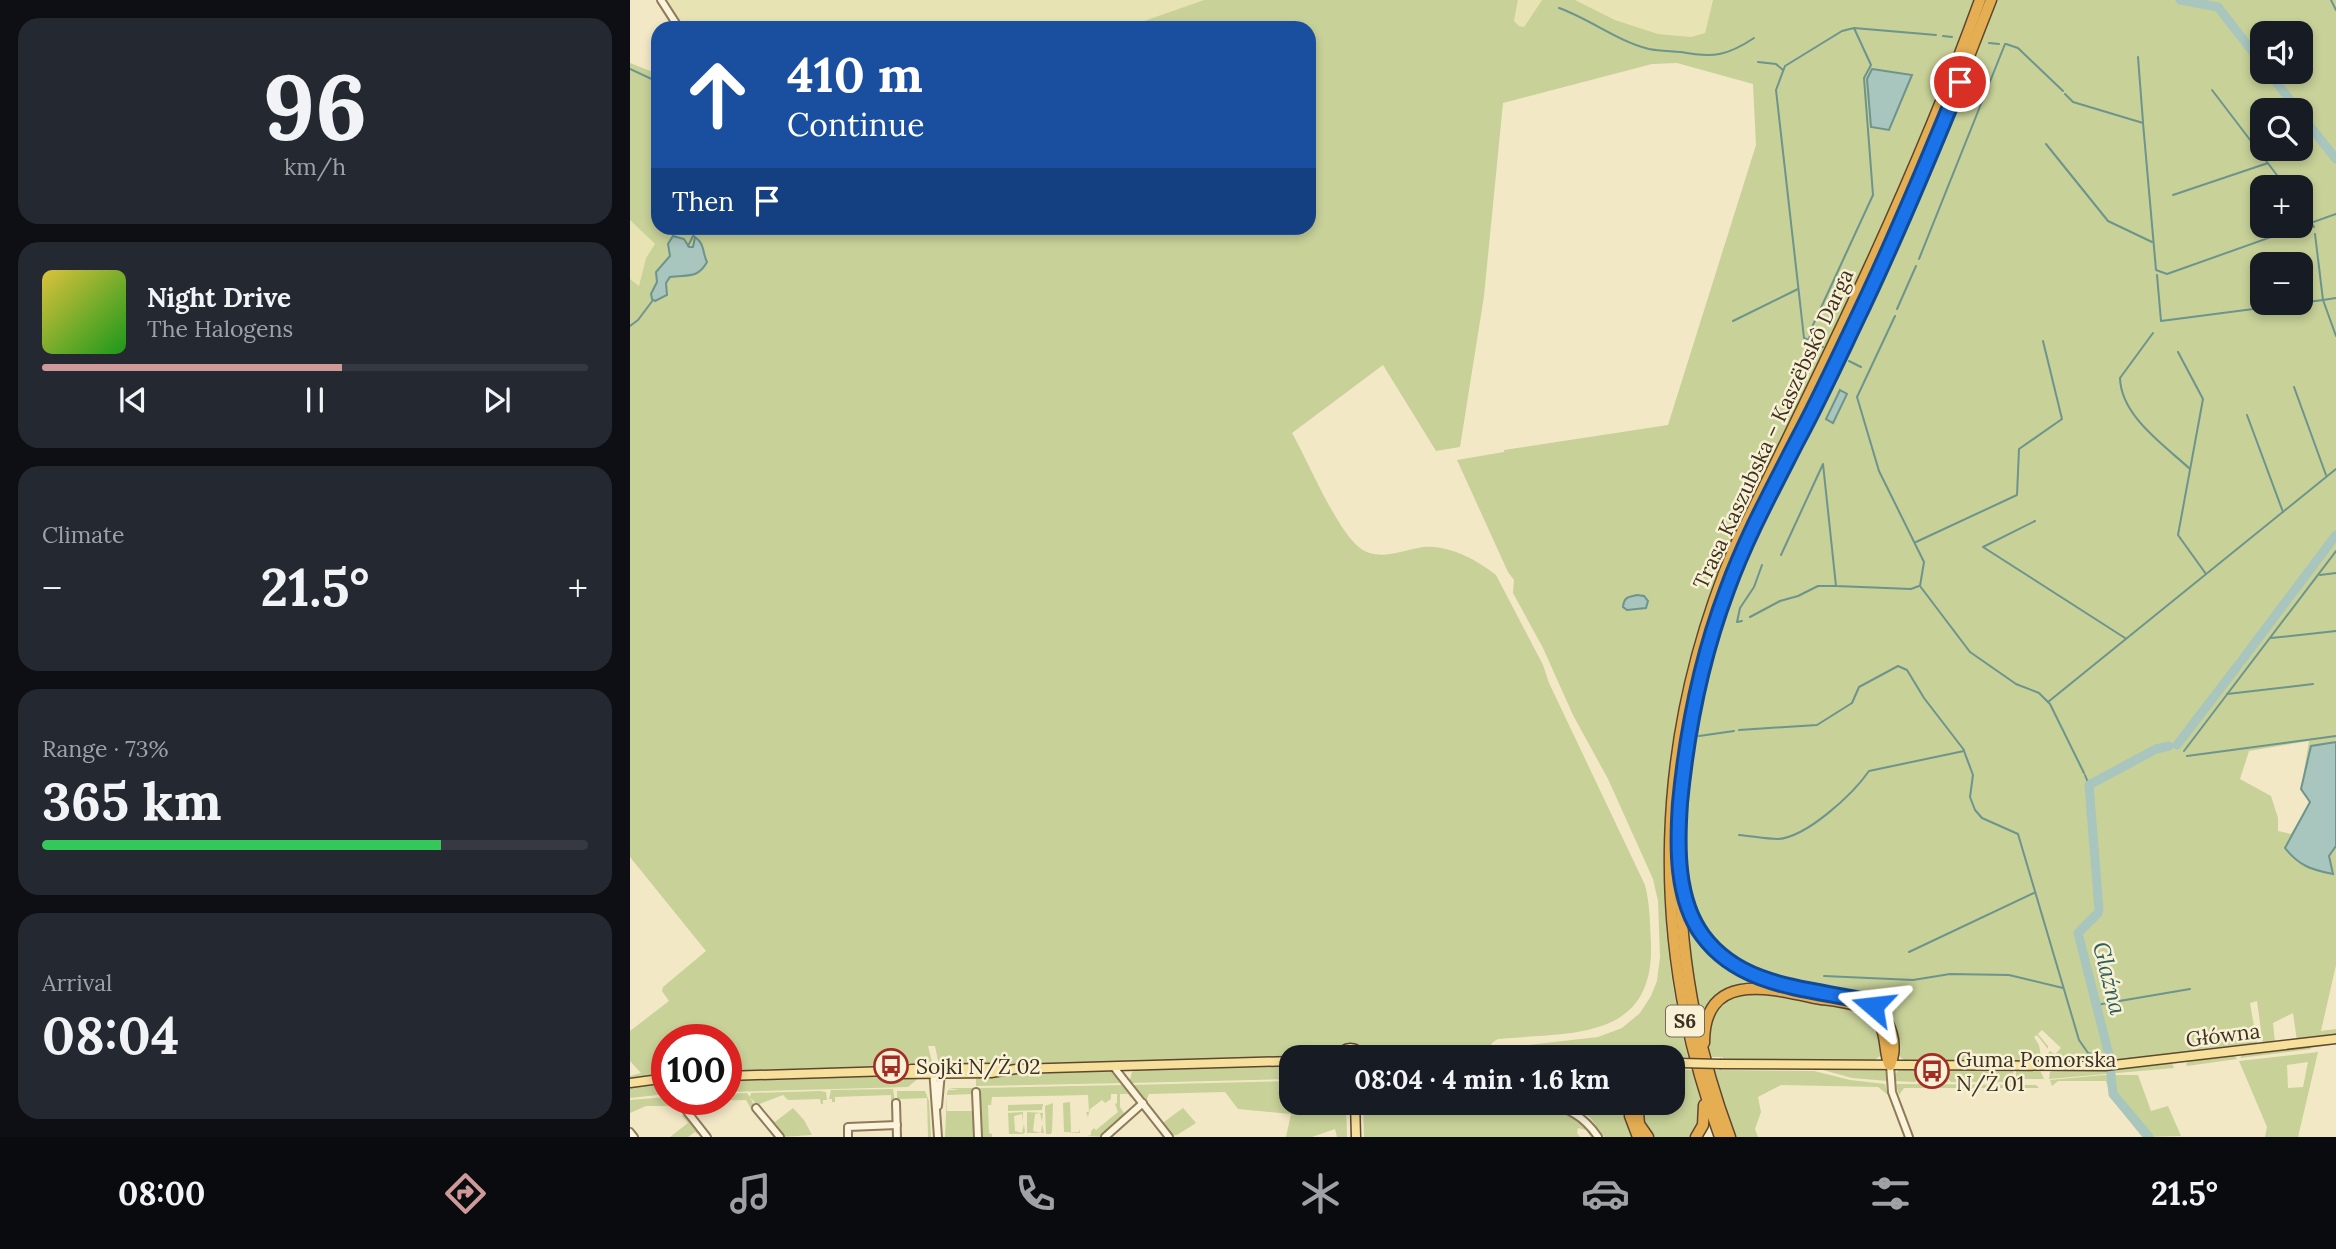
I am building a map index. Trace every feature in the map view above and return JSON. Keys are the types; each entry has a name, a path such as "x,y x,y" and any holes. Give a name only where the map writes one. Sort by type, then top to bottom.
{"highway":[{"name":"Trasa Kaszubska – Kaszëbskô Darga","path":"1720,1137 1698,1072 1683,1011 1673,928 1670,875 1675,770 1693,670 1719,584 1880,246 1927,136 1980,0"},
{"name":"Trasa Kaszubska – Kaszëbskô Darga","path":"1730,1137 1700,1044 1681,926 1678,844 1683,771 1694,703 1727,587 1898,230 1933,150 1991,0"},
{"path":"1678,844 1688,906 1698,929 1714,949 1732,964 1762,979 1861,1000 1873,1006 1884,1015 1891,1032 1894,1048 1890,1065"},
{"path":"1709,1078 1704,1043 1708,1017 1714,1006 1730,993 1750,987 1777,990 1868,1010 1884,1030 1890,1065"},
{"path":"1696,1137 1705,1117 1698,1072"},
{"path":"1630,1115 1638,1137"},
{"path":"1638,1115 1639,1124 1648,1137"}],"main road":[{"name":"Główna","path":"1685,1063 2110,1066 2336,1039"},
{"path":"742,1076 1279,1061"},
{"path":"630,1083 651,1080"},
{"path":"1355,1115 1356,1137"}],"street":[{"path":"661,0 674,21"},
{"path":"1890,1065 1892,1092 1909,1137"},
{"path":"1113,1066 1169,1137"},
{"path":"937,1071 938,1137"},
{"path":"976,1092 978,1137"},
{"path":"896,1103 897,1137"},
{"path":"1105,1137 1143,1103"},
{"path":"756,1108 779,1137"},
{"path":"690,1115 707,1137"},
{"path":"1577,1115 1590,1125 1598,1137"},
{"path":"848,1137 848,1127 897,1125"},
{"path":"630,1132 634,1137"}],"shaded area":[{"path":"662,0 1204,0 1144,21 675,21"},
{"path":"1518,0 1542,0 1524,27 1514,21"},
{"path":"1575,0 1713,0 1705,33 1691,37 1658,34 1615,20"},
{"path":"630,220 655,244 646,258 639,287 630,279"}],"green space":[{"path":"1204,0 1518,0 1514,21 1524,27 1542,0 1575,0 1615,20 1658,34 1691,37 1705,33 1713,0 1977,0 1887,218 1828,347 1729,546 1697,632 1671,752 1665,814 1667,937 1675,998 1688,1057 1685,1057 1685,1045 1527,1045 1598,1037 1622,1028 1640,1013 1657,981 1660,957 1658,901 1653,879 1608,779 1513,593 1514,580 1457,460 1504,450 1668,425 1756,145 1753,84 1677,63 1652,64 1503,103 1484,296 1460,447 1436,451 1383,365 1292,433 1333,512 1360,548 1383,555 1423,547 1442,548 1471,559 1496,575 1543,665 1549,683 1645,885 1651,944 1648,976 1638,999 1623,1015 1603,1026 1579,1032 1498,1039 1491,1045 1279,1045 1279,1059 1068,1065 939,1065 935,1046 928,1046 933,1066 924,1066 923,1063 882,1064 882,1067 868,1069 742,1071 742,1024 651,1024 651,1077 630,1080 630,1076 641,1073 630,1061 630,1031 669,1001 662,991 663,987 706,951 630,857 630,279 639,286 646,258 655,244 630,220 630,63 651,71 651,235 1316,235 1316,21 1144,21"},
{"path":"1995,0 2336,0 2336,965 2321,1031 2336,1029 2336,1036 2297,1041 2293,1013 2273,1023 2275,1043 2263,1045 2257,1001 2250,1003 2257,1044 2119,1063 2048,1062 2047,1054 2050,1051 2055,1054 2061,1048 2042,1030 2038,1034 2048,1049 2037,1035 2034,1037 2039,1045 2042,1062 1984,1057 1966,1062 1907,1061 1896,1050 1892,1023 1761,976 1729,959 1700,927 1685,880 1687,789 1704,683 1723,615 1745,558 1849,348 1908,220 1974,60","holes":["2309,741 2301,789 2310,802 2291,834 2278,831 2278,818 2271,796 2240,779 2249,751"]},
{"path":"1684,905 1722,960 1875,1013 1735,988 1702,1025 1693,987"},
{"path":"1755,990 1864,1012 1878,1026 1883,1054 1873,1061 1709,1057 1709,1024 1715,1009 1727,999"},
{"path":"2309,1045 2311,1049 2240,1058 2244,1052"},
{"path":"2318,1052 2298,1137 2265,1137 2267,1127 2239,1061","holes":["2308,1062 2303,1087 2288,1088 2287,1065"]},
{"path":"2233,1054 2237,1059 2186,1064 2189,1059"},
{"path":"2172,1063 2174,1068 2049,1079 2050,1072 2057,1069"},
{"path":"1279,1065 1279,1079 1129,1083 1132,1072 1139,1068"},
{"path":"1816,1068 1883,1069 1887,1072 1888,1081 1852,1078"},
{"path":"1899,1069 1926,1072 1915,1082 1894,1081"},
{"path":"2013,1069 2014,1082 1951,1082 1940,1070"},
{"path":"2016,1069 2040,1070 2044,1079 2016,1079"},
{"path":"1112,1070 1125,1083 976,1086 976,1079 1010,1072"},
{"path":"1685,1070 1692,1070 1702,1117 1692,1137 1652,1137 1645,1128 1642,1115 1685,1115"},
{"path":"1713,1070 1814,1071 1850,1080 1885,1084 1888,1095 1878,1087 1781,1085 1758,1097 1761,1112 1755,1129 1758,1137 1735,1137"},
{"path":"1928,1073 1938,1073 1949,1082 1917,1082"},
{"path":"888,1074 920,1077 908,1087 742,1092 742,1079"},
{"path":"2138,1075 2151,1111 2168,1106 2181,1136 2142,1137 2111,1098 2106,1081 2058,1081 2052,1086 2050,1080"},
{"path":"1279,1081 1279,1113 1238,1109 1225,1092 1149,1094 1145,1103 1130,1085"},
{"path":"651,1083 651,1096 630,1098 630,1086"},
{"path":"1898,1084 2036,1085 2039,1088 1904,1088 1899,1095"},
{"path":"1125,1085 1134,1095 1131,1098 1128,1094 1120,1094 1120,1107 1126,1116 1102,1137 1087,1136 1118,1112 1115,1104 1117,1094 1111,1094 1111,1099 1105,1103 1102,1100 1090,1109 1088,1117 1088,1095 992,1097 991,1105 988,1105 989,1133 992,1137 981,1137 979,1133 977,1088"},
{"path":"948,1088 974,1088 974,1097 972,1094 947,1095 947,1111 975,1109 976,1137 945,1137 947,1093 948,1090 959,1090"},
{"path":"893,1089 895,1102 891,1102 891,1095 835,1097 835,1102 829,1099 831,1090"},
{"path":"820,1091 826,1092 827,1100 823,1100 821,1104 820,1099 788,1100 783,1095 757,1105 750,1097 751,1093"},
{"path":"897,1091 925,1091 929,1101 931,1137 928,1137 927,1098 900,1099 900,1102 897,1102"},
{"path":"742,1093 747,1093 754,1105 751,1109 746,1100 742,1100"},
{"path":"651,1098 651,1106 630,1113 630,1100"},
{"path":"1070,1102 1071,1132 1079,1132 1080,1129 1080,1133 1064,1132 1063,1103"},
{"path":"1053,1103 1052,1131 1051,1134 1046,1134 1045,1106"},
{"path":"1043,1104 1042,1110 1008,1111 1008,1105"},
{"path":"793,1108 812,1135 781,1137 767,1119 769,1116 775,1122"},
{"path":"1183,1108 1196,1123 1171,1136 1160,1121 1164,1122"},
{"path":"1023,1112 1023,1122 1022,1114 1014,1116 1015,1131 1022,1133 1024,1124 1025,1132 1023,1134 1009,1134 1008,1113"},
{"path":"1027,1112 1043,1113 1042,1122 1040,1113 1035,1114 1033,1131 1041,1133 1027,1133"},
{"path":"688,1115 700,1131 688,1137 670,1137 688,1123 682,1116"},
{"path":"1291,1115 1346,1115 1347,1137 1337,1137 1335,1129 1312,1137 1286,1137"},
{"path":"1363,1115 1572,1115 1595,1137 1578,1128 1580,1137 1364,1137"},
{"path":"1586,1115 1630,1115 1634,1137 1604,1137"}],"water":[{"path":"1872,69 1912,75 1889,130 1871,127 1867,79"},
{"path":"673,236 684,239 689,247 693,247 695,237 702,245 707,262 695,274 670,277 666,283 667,295 655,301 651,294 657,282 656,272 670,256 668,244"},
{"path":"1840,390 1847,394 1833,423 1826,419"},
{"path":"1644,596 1648,601 1646,608 1627,610 1623,607 1627,598"},
{"path":"2336,742 2336,846 2329,856 2333,874 2306,866 2285,848 2310,802 2301,789 2311,746"}],"waterway":[{"name":"Glaźna","path":"2180,0 2218,7 2250,48"},
{"path":"2331,0 2336,10"},
{"path":"1559,8 1626,41 1653,50 1711,55 1736,49 1754,38"},
{"path":"1809,339 1873,195 1864,78 1871,65 1854,28"},
{"path":"1813,342 1804,338 1776,90 1785,66 1842,31 1854,28 1936,35"},
{"path":"1943,36 1952,37"},
{"path":"1989,43 1999,44"},
{"path":"1919,259 2005,44"},
{"path":"2006,44 2018,48 2063,91"},
{"path":"2138,57 2143,122"},
{"path":"1758,62 1776,64 1783,70"},
{"path":"630,69 651,79"},
{"name":"Glaźna","path":"2277,84 2289,98"},
{"path":"2212,90 2277,175"},
{"path":"2065,94 2073,102 2143,123 2156,270 2167,274 2336,214"},
{"name":"Glaźna","path":"2313,130 2336,159"},
{"path":"2046,144 2108,221 2152,242"},
{"path":"2173,195 2268,163"},
{"path":"2315,234 2323,300 2336,298"},
{"path":"688,246 694,235"},
{"path":"1897,309 1916,266"},
{"path":"2157,275 2161,321 2323,300 2336,336"},
{"path":"1733,321 1798,289"},
{"path":"630,326 653,300"},
{"path":"1895,316 1857,397 1879,471 1924,562 1920,586 1970,652 2016,684 2039,693 2050,704 2084,773"},
{"path":"2153,333 2120,378 2122,392 2146,429 2190,469"},
{"path":"1916,542 2017,495 2019,449 2062,419 2043,341"},
{"path":"1815,343 1823,347"},
{"path":"2178,352 2203,399 2178,535 2206,574"},
{"path":"1849,361 1861,367"},
{"path":"2294,387 2326,475"},
{"path":"2247,415 2283,512"},
{"path":"1781,555 1823,464 1836,586 1911,589 1919,586"},
{"path":"2048,702 2336,469"},
{"path":"2035,521 1983,547 2125,638"},
{"name":"Glaźna","path":"2242,660 2336,535"},
{"path":"2184,751 2336,551"},
{"path":"1742,621 1737,622 1740,608 1754,587 1762,565"},
{"path":"2320,575 2336,573"},
{"path":"1750,617 1780,601 1818,586 1836,586"},
{"path":"2271,638 2336,631"},
{"name":"Glaźna","path":"2177,745 2239,664"},
{"path":"1739,730 1817,725 1852,703 1859,687 1898,666 1907,670 1924,698 1964,750"},
{"path":"2227,694 2313,684"},
{"path":"1699,736 1734,731"},
{"path":"2187,756 2336,736"},
{"name":"Glaźna","path":"2149,1137 2113,1094 2109,1055 2078,933 2099,910 2089,785 2156,749 2169,746"},
{"path":"1739,835 1773,839 1790,836 1828,813 1869,771 1964,751 1973,775 1970,797 1975,810 1982,818 2018,834 2079,1040 2088,1053 2110,1059"},
{"path":"2085,775 2089,785"},
{"path":"1909,952 2034,893"},
{"path":"1824,976 1913,980 1950,974 2009,975 2063,988"},
{"path":"2096,1005 2190,989"}],"place":[{"name":"Sojki N/Ż 02","path":"891,1066"},
{"name":"Guma Pomorska N/Ż 01","path":"1932,1071"}],"route":[{"path":"1873,1006 1861,1000 1762,979 1732,964 1704,939 1688,906 1678,844 1683,771 1694,703 1727,587 1876,279 1960,82"}]}
